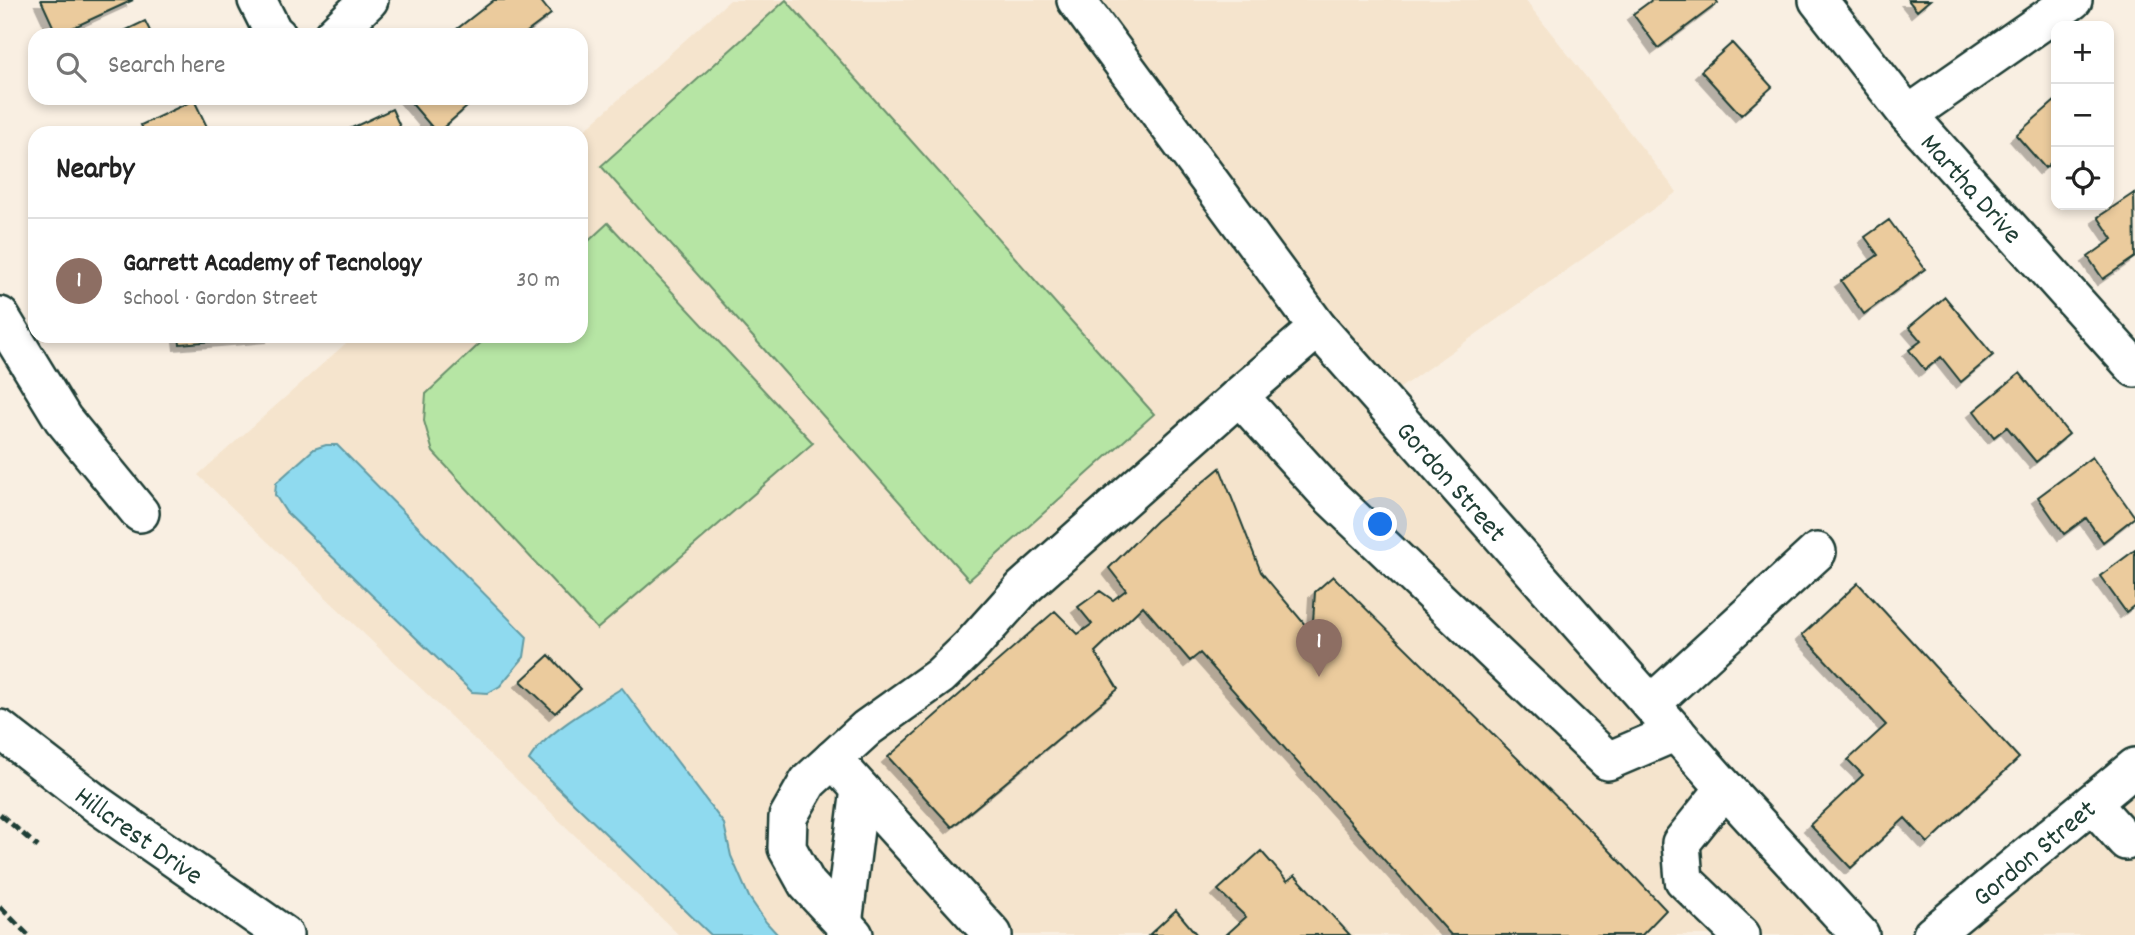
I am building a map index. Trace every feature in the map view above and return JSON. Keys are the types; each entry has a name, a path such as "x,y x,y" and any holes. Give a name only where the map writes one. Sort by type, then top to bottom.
{"street":[{"path":"257,0 270,28"},
{"path":"339,28 369,0"},
{"name":"Gordon Street","path":"1076,0 1318,328 1726,789 1860,935"},
{"name":"Martha Drive","path":"1818,0 1908,115 2135,368"},
{"path":"1908,115 2073,0"},
{"path":"0,316 63,419 140,513"},
{"path":"849,929 807,884 787,848 788,817 808,782 867,728 940,676 1023,588 1318,328"},
{"path":"1239,396 1329,495 1608,761 1676,732"},
{"path":"1651,704 1817,552"},
{"name":"Hillcrest Drive","path":"0,729 98,805 284,935"},
{"path":"833,759 993,935"},
{"name":"Gordon Street","path":"1932,935 2135,767"},
{"path":"849,929 860,789"},
{"path":"1726,789 1681,844 1684,880 1741,935"},
{"path":"2092,803 2126,841"}],"shaded area":[{"path":"730,0 1525,0 1677,192 1383,400 1860,935 679,935 198,475 346,343 588,343 588,127"},
{"path":"2135,767 2135,935 1932,935"}],"green space":[{"path":"786,0 1154,414 969,580 601,166"},
{"path":"608,223 813,443 597,629 433,452 424,421 426,394 481,343 588,343 588,242"}],"water":[{"path":"337,445 527,637 524,657 500,686 488,693 472,692 286,512 275,495 276,483 314,449"},
{"path":"622,688 724,824 731,856 749,897 778,935 711,935 529,760 558,730"}],"building":[{"path":"41,0 133,0 72,28 54,28"},
{"path":"494,0 540,0 551,14 532,28 458,28"},
{"path":"1652,0 1716,0 1718,3 1658,48 1633,14"},
{"path":"1908,0 1930,0 1917,11"},
{"path":"145,21 148,28 130,28"},
{"path":"1732,43 1772,87 1741,115 1701,71"},
{"path":"2051,104 2051,163 2045,168 2016,135"},
{"path":"183,105 196,105 207,126 142,126"},
{"path":"413,105 467,107 445,126 431,126"},
{"path":"392,109 400,126 356,126"},
{"path":"2134,193 2135,257 2103,279 2088,257 2113,239 2098,217 2108,210 2114,210 2114,206"},
{"path":"1889,220 1925,269 1864,314 1841,281 1878,255 1865,237"},
{"path":"1945,297 1993,355 1961,382 1941,357 1925,370 1909,350 1921,341 1909,327"},
{"path":"2020,373 2069,434 2036,462 2007,427 1994,437 1974,411"},
{"path":"2092,457 2135,517 2103,542 2086,518 2064,534 2038,497"},
{"path":"1220,468 1261,572 1306,626 1313,622 1315,592 1333,576 1597,837 1666,910 1642,935 1451,935 1200,653 1190,661 1143,606 1095,652 1118,689 952,827 888,757 1055,611 1078,634 1092,624 1078,607 1100,591 1113,600 1126,590 1109,568 1156,521"},
{"path":"2135,550 2135,605 2126,612 2100,576"},
{"path":"1858,583 2019,758 1928,843 1905,818 1851,868 1810,825 1863,775 1848,760 1886,725 1802,635"},
{"path":"549,655 581,689 555,713 521,681"},
{"path":"1261,851 1287,881 1295,875 1350,935 1226,935 1246,917 1218,890"},
{"path":"1176,910 1197,935 1149,935"}],"railway":[{"path":"0,814 38,847"},
{"path":"0,907 28,935"}],"place":[{"name":"Garrett Academy of Tecnology","path":"1319,677"}]}
